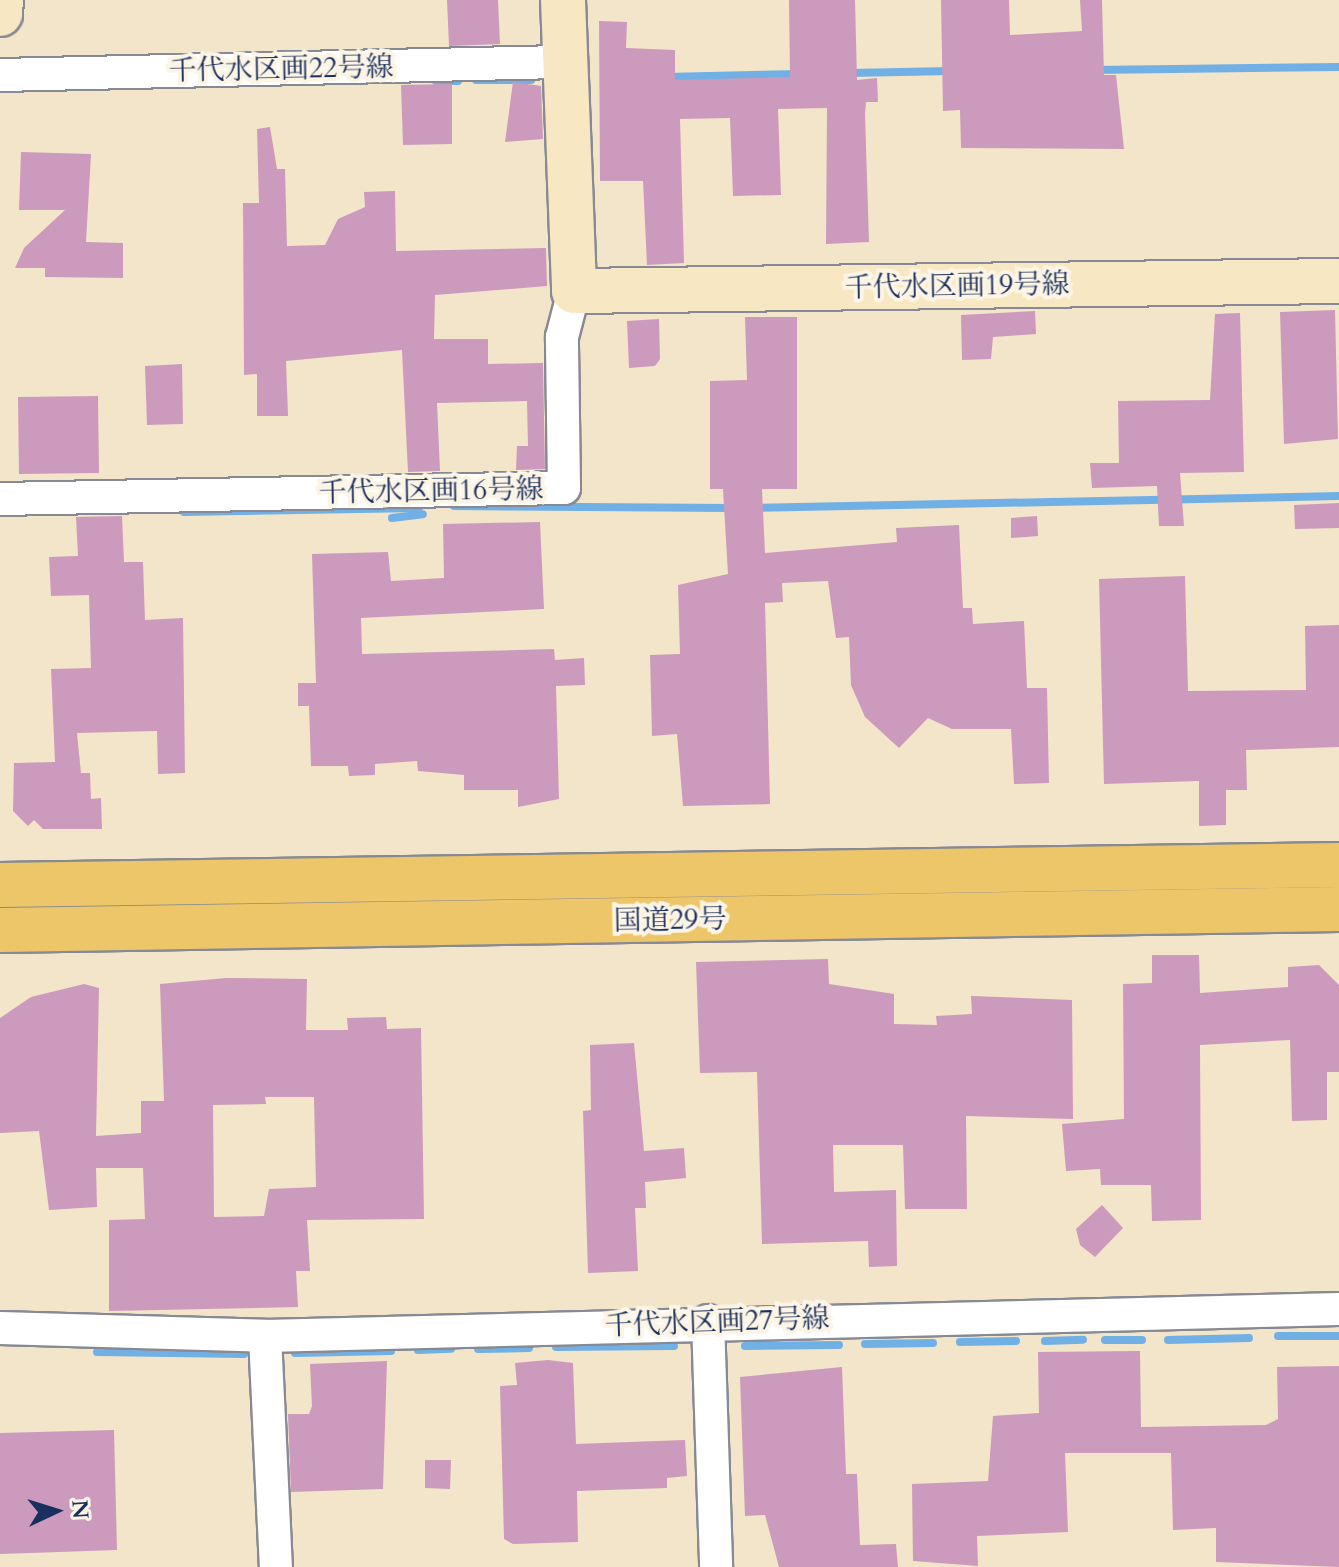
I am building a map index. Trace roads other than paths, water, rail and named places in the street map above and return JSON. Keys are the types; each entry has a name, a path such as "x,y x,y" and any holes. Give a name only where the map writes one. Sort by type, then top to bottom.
{"highway":[{"name":"国道29号","path":"0,885 1339,865"},
{"name":"国道29号","path":"0,930 1339,909"}],"street":[{"path":"0,14 1,0"},
{"name":"千代水区画16号線","path":"0,499 564,488 562,337 574,291 561,62 563,0"},
{"name":"千代水区画22号線","path":"0,75 561,62"},
{"name":"千代水区画19号線","path":"574,291 1339,281"},
{"name":"千代水区画27号線","path":"0,1328 265,1336 708,1321 1339,1309"},
{"path":"708,1321 716,1567"},
{"path":"265,1336 276,1567"}],"waterway":[{"path":"1093,70 1339,67"},
{"path":"849,73 952,71"},
{"path":"665,77 800,74"},
{"path":"476,80 531,80"},
{"path":"436,81 458,81"},
{"path":"753,508 1339,496"},
{"path":"454,506 732,508"},
{"path":"184,512 419,508"},
{"path":"392,518 423,514"},
{"path":"1278,1336 1339,1336"},
{"path":"1168,1340 1249,1338"},
{"path":"1045,1341 1083,1340"},
{"path":"1105,1340 1142,1340"},
{"path":"960,1342 1016,1341"},
{"path":"865,1344 933,1343"},
{"path":"745,1346 839,1345"},
{"path":"556,1347 674,1346"},
{"path":"478,1349 529,1348"},
{"path":"418,1350 451,1349"},
{"path":"295,1353 391,1351"},
{"path":"97,1352 244,1354"}]}
